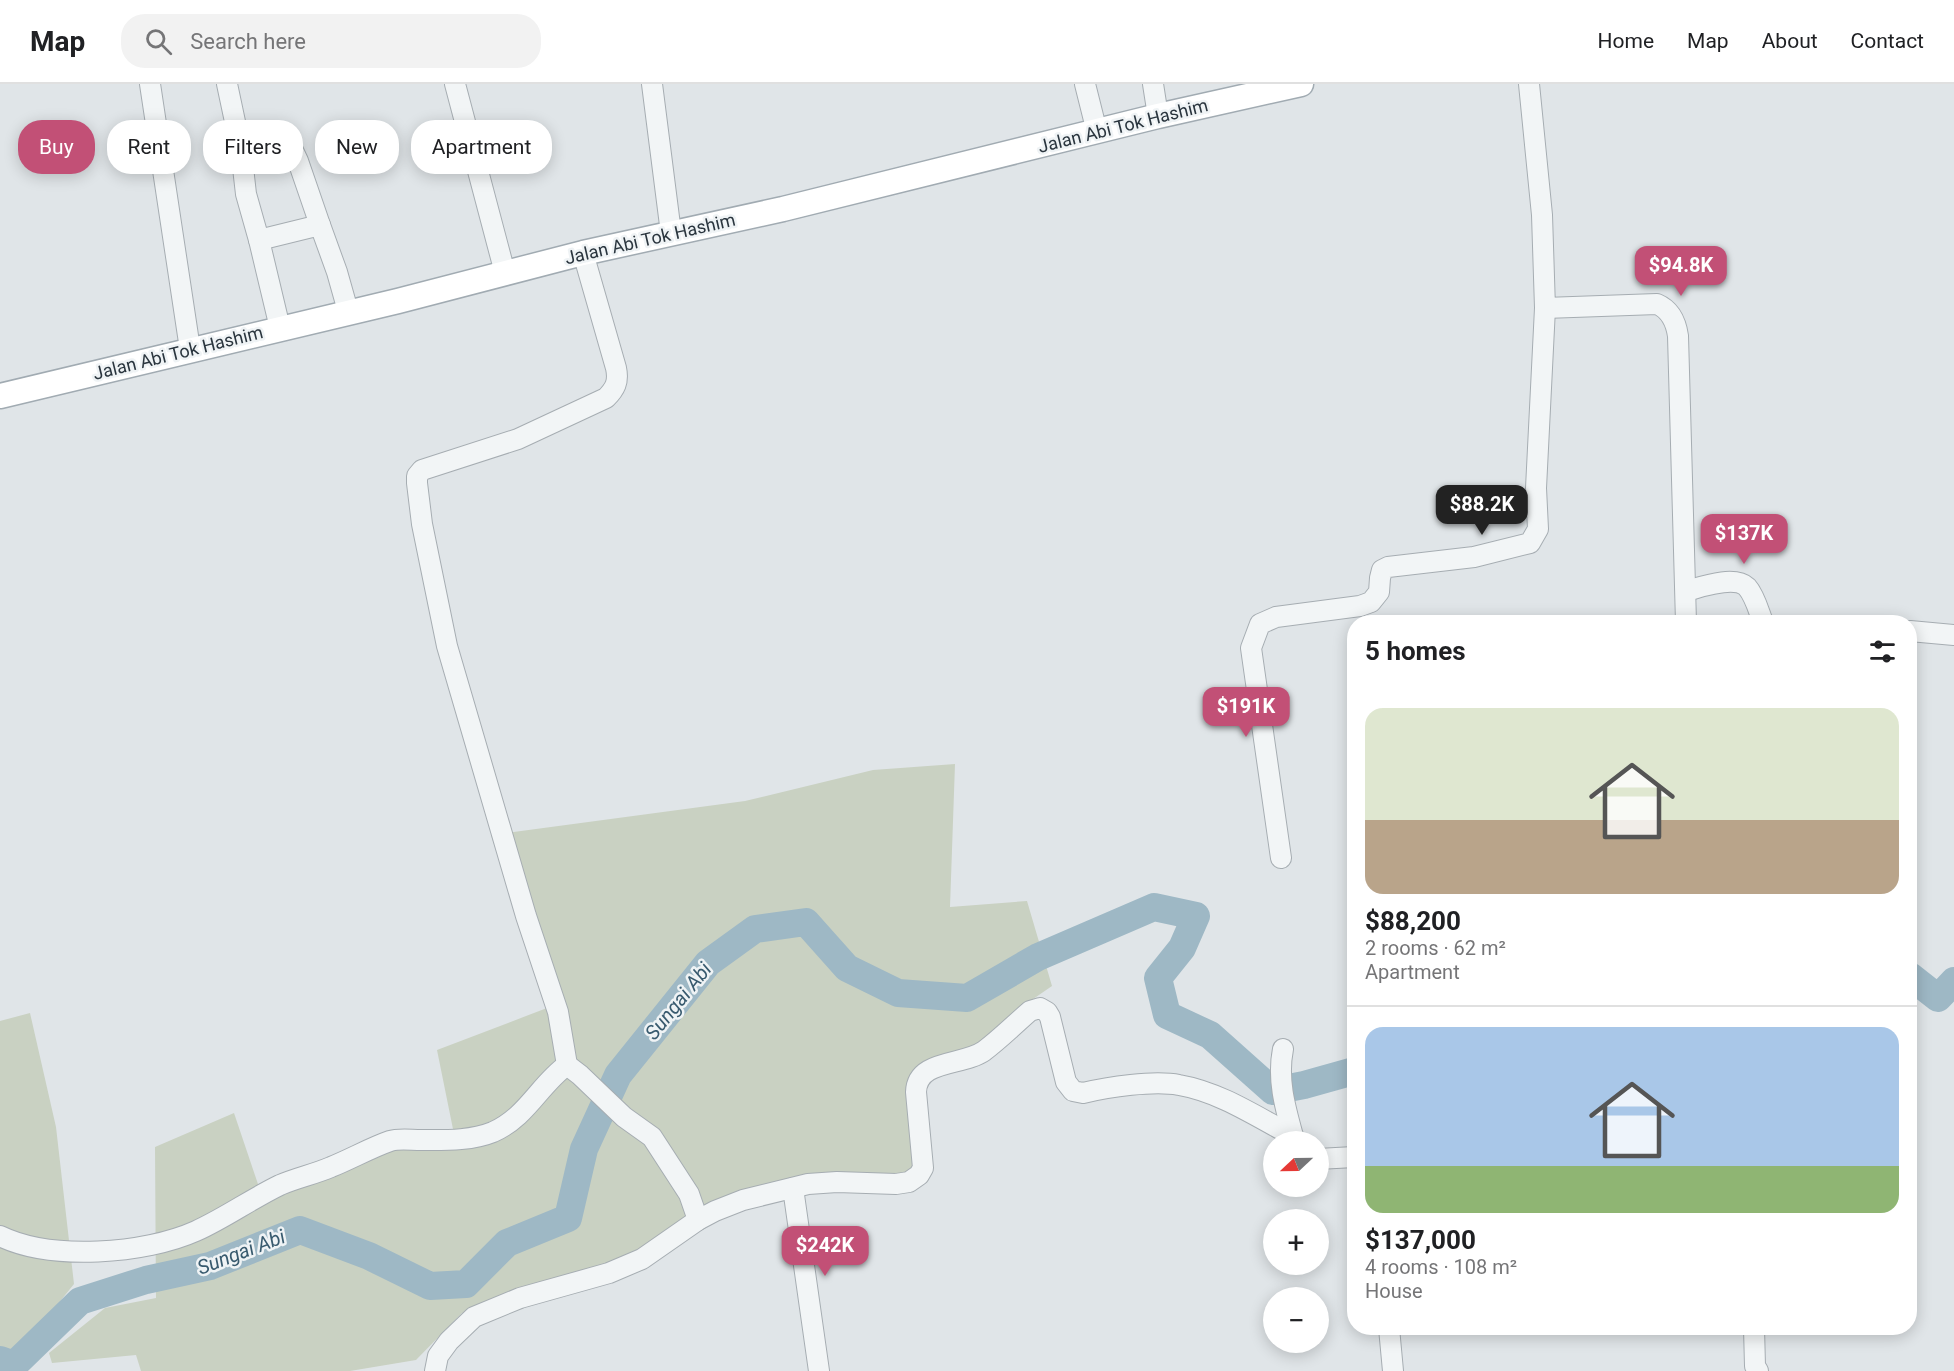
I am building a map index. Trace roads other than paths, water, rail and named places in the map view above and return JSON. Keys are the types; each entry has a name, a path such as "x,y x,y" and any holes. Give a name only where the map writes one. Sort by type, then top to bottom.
{"main road":[{"name":"Jalan Abi Tok Hashim","path":"0,396 348,311 398,301 583,254 783,209 1158,116 1300,84"}],"street":[{"path":"150,84 190,349"},
{"path":"227,84 235,120"},
{"path":"455,84 505,273"},
{"path":"652,84 672,233"},
{"path":"1085,84 1097,132"},
{"path":"1153,84 1158,116"},
{"path":"1281,858 1251,648 1260,624 1276,617 1360,606 1371,602 1379,592 1382,570 1388,567 1474,557 1530,543 1538,529 1536,488 1545,308 1542,215 1529,84"},
{"path":"244,174 246,194 280,328"},
{"path":"303,174 348,311"},
{"path":"259,240 320,225"},
{"path":"583,254 616,368 618,378 612,392 606,398 519,439 422,470 417,477 417,483 422,524 447,646 526,916 558,1012 573,1070 624,1117 652,1137 689,1194 698,1220"},
{"path":"1545,308 1658,304 1665,307 1676,324 1686,615"},
{"path":"1686,591 1717,583 1745,585 1760,615"},
{"path":"1917,631 1954,635"},
{"path":"430,1370 449,1341 474,1317 520,1298 609,1273 642,1259 698,1220 742,1200 821,1182 896,1184 914,1179 923,1168 916,1092 916,1083 921,1076 928,1070 982,1053 1030,1011 1040,1008 1050,1017 1066,1082 1073,1091 1083,1093 1144,1084 1178,1084 1221,1098 1281,1131"},
{"path":"1282,1058 1283,1099 1293,1131"},
{"path":"0,1236 32,1247 75,1252 104,1251 160,1243 195,1231 282,1184 332,1167 391,1140 459,1139 477,1137 495,1131 529,1106 556,1072 573,1070"},
{"path":"1329,1158 1347,1157"},
{"path":"794,1188 819,1371"},
{"path":"1390,1335 1393,1371"},
{"path":"1754,1335 1755,1366 1758,1371"}],"waterway":[{"name":"Sungai Abi","path":"0,1360 14,1365 80,1301 146,1280 210,1266 300,1230 369,1256 430,1286 466,1284 507,1243 568,1218 584,1149 618,1075 708,963 755,929 806,922 847,968 898,993 967,998 1038,957 1154,907 1196,916 1182,948 1158,978 1167,1015 1210,1035 1273,1091 1347,1073"},
{"name":"Sungai Abi","path":"1917,982 1938,998 1954,981"}]}
